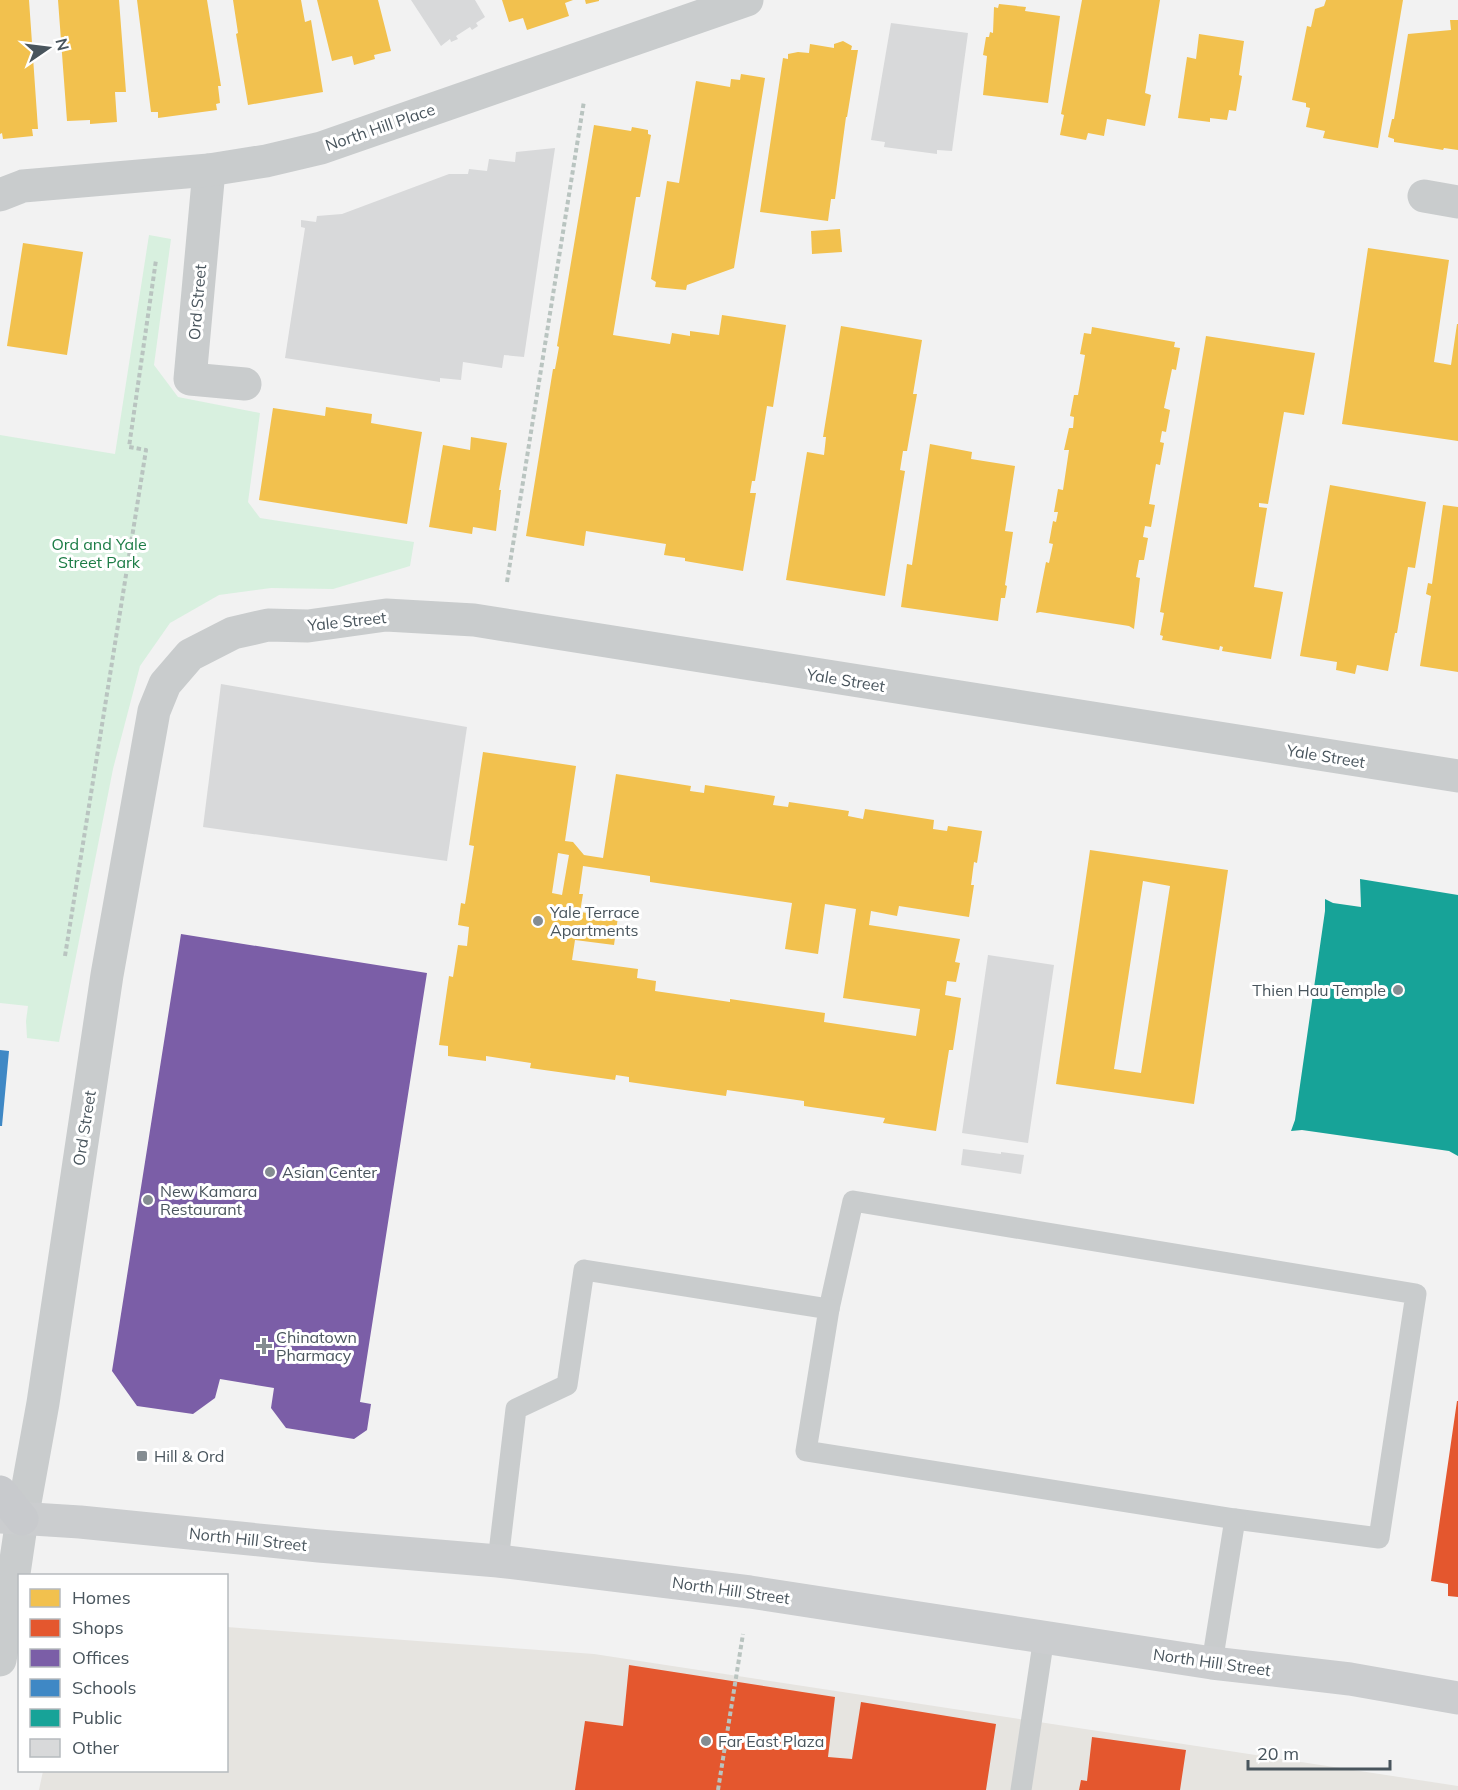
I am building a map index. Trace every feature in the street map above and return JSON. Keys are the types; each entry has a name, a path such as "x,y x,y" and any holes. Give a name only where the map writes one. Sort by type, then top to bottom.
{"main road":[{"path":"0,1492 11,1518"},
{"name":"North Hill Street","path":"11,1518 80,1522 498,1561 750,1592 1212,1663 1350,1679 1458,1698"}],"street":[{"name":"North Hill Place","path":"0,195 23,186 209,170 266,161 321,148 747,0"},
{"name":"Ord Street","path":"209,170 190,379 245,384"},
{"path":"1424,196 1458,202"},
{"name":"Yale Street","path":"233,633 268,625 308,626 386,615 474,620 1458,776"},
{"name":"Ord Street","path":"0,1660 9,1614 11,1518 43,1403 107,975 154,711 165,684 190,655 233,633"}],"lane":[{"path":"853,1201 1416,1294 1379,1538 806,1452 829,1309 853,1201"},
{"path":"498,1561 516,1409 567,1385 584,1270 829,1309"},
{"path":"1212,1663 1235,1518"},
{"path":"1021,1790 1044,1637"}],"path":[{"path":"500,625 592,53"},
{"path":"63,963 146,450 129,447 157,253"},
{"path":"718,1790 750,1592"}],"shaded area":[{"path":"228,1627 594,1654 1458,1786 1458,1790 39,1790 43,1772 228,1772"}],"green space":[{"name":"Ord and Yale Street Park","path":"149,235 171,239 154,365 178,397 260,413 248,502 260,518 414,542 410,566 333,589 271,588 219,595 170,623 140,666 113,769 59,1042 27,1038 28,1006 0,1003 0,435 115,454"}],"building: Homes":[{"path":"0,0 29,0 38,129 32,129 33,136 3,139 2,133 0,134"},
{"path":"58,0 119,0 126,92 115,92 117,122 90,124 90,120 67,121"},
{"path":"137,0 207,0 221,86 218,86 220,103 216,104 217,110 158,118 158,112 151,112"},
{"path":"233,0 301,0 305,22 311,20 323,92 248,105 236,34 238,33"},
{"path":"317,0 378,0 391,51 374,55 375,59 354,65 352,56 332,61"},
{"path":"502,0 573,0 565,3 569,16 527,30 523,18 509,22"},
{"path":"585,0 599,0 599,1 586,4"},
{"path":"1082,0 1160,0 1145,93 1151,95 1145,126 1107,119 1104,136 1088,133 1086,140 1060,135 1064,115 1061,114"},
{"path":"1326,0 1403,0 1378,148 1323,138 1325,131 1306,127 1310,108 1306,107 1306,103 1292,100 1307,26 1311,27 1315,9 1324,6"},
{"path":"999,4 1026,7 1025,11 1060,16 1048,103 983,95 987,56 983,55 986,37 989,37 990,32 993,33 994,7 998,8"},
{"path":"1450,20 1458,20 1458,150 1444,148 1443,150 1394,142 1394,139 1388,137 1392,119 1394,119 1408,34 1451,30"},
{"path":"1199,34 1244,41 1239,75 1242,76 1236,111 1229,110 1227,120 1210,118 1210,122 1178,118 1187,57 1196,59"},
{"path":"843,41 852,46 851,50 858,50 835,199 831,199 828,221 760,212 783,58 788,59 788,54 798,52 809,53 810,44 834,48 834,44"},
{"path":"741,74 765,78 734,268 687,285 686,290 655,287 656,282 651,279 667,181 679,183 696,81 730,87 731,79 740,80"},
{"path":"594,125 631,131 632,127 648,130 648,134 651,135 640,197 636,197 613,335 670,344 672,333 690,336 690,331 719,335 722,315 786,325 773,407 767,406 755,481 752,481 750,493 756,493 743,571 664,555 666,544 586,531 584,546 526,536"},
{"path":"840,229 842,252 812,254 811,231"},
{"path":"23,243 83,252 67,355 7,346"},
{"path":"1368,248 1449,260 1434,362 1451,365 1458,324 1458,441 1342,424"},
{"path":"841,326 922,340 913,394 917,394 907,451 903,451 900,470 905,471 885,596 786,580 807,452 824,455 826,437 823,437"},
{"path":"1092,327 1175,342 1174,347 1180,348 1176,370 1172,369 1164,408 1170,410 1166,432 1162,431 1160,442 1164,443 1160,465 1156,464 1149,504 1155,505 1151,527 1145,526 1143,537 1148,538 1144,560 1139,560 1136,577 1140,578 1134,629 1129,626 1036,613 1046,562 1049,563 1053,544 1049,543 1053,521 1056,522 1058,512 1054,512 1058,489 1063,490 1069,450 1064,450 1069,428 1073,428 1074,417 1070,416 1074,395 1078,395 1085,355 1080,354 1084,333 1091,334"},
{"path":"1206,336 1315,353 1304,415 1284,412 1268,504 1259,503 1259,507 1267,508 1254,587 1283,592 1271,659 1222,651 1223,647 1220,646 1219,650 1162,640 1163,636 1160,635 1164,613 1160,612"},
{"path":"326,407 372,414 371,423 422,432 407,524 259,500 273,408 325,416"},
{"path":"471,437 507,443 499,490 501,490 496,531 473,527 472,534 429,527 443,445 470,450"},
{"path":"930,444 972,452 971,459 1015,466 1005,531 1013,532 1005,598 1001,598 998,621 901,607 907,564 912,565"},
{"path":"1330,485 1426,502 1415,568 1408,567 1388,671 1357,665 1355,674 1336,670 1337,662 1300,656"},
{"path":"1443,505 1458,507 1458,672 1420,666 1431,596 1426,594 1428,583 1432,584"},
{"path":"483,752 576,766 565,841 573,842 584,855 603,858 616,774 691,786 690,791 704,793 705,785 775,796 773,805 788,807 789,802 849,811 848,816 863,819 865,809 934,820 933,829 947,831 948,826 982,831 977,863 974,862 971,885 974,885 969,917 899,906 897,916 871,911 869,925 960,939 955,962 960,963 956,982 947,981 945,995 961,998 953,1050 949,1050 936,1131 883,1123 885,1118 804,1106 804,1101 727,1090 726,1096 629,1082 629,1077 616,1075 615,1080 530,1068 531,1063 486,1056 486,1061 448,1056 448,1046 439,1045 449,976 453,977 458,945 467,946 469,927 458,925 461,903 465,904 474,846 469,845","holes":["558,853 569,855 562,895 552,893","583,866 650,876 650,882 792,903 785,949 818,954 825,904 856,909 843,998 920,1009 916,1036 824,1022 825,1013 655,991 656,981 637,978 638,969 572,960 575,940 614,945 618,917 580,912 583,894 579,894"]},
{"path":"1090,850 1228,870 1194,1104 1056,1084","holes":["1143,881 1170,886 1141,1073 1114,1069"]}],"building: Shops":[{"path":"1457,1401 1458,1597 1448,1596 1448,1584 1431,1581"},
{"name":"Far East Plaza","path":"629,1665 835,1697 828,1757 852,1759 861,1702 996,1724 986,1790 575,1790 585,1721 623,1726"},
{"path":"1092,1737 1186,1750 1180,1790 1079,1790 1081,1780 1087,1781"}],"building: Offices":[{"name":"Asian Center","path":"181,934 427,973 360,1402 371,1404 367,1430 354,1439 286,1428 271,1408 274,1388 220,1379 215,1398 193,1414 137,1406 112,1371"}],"building: Schools":[{"path":"0,1050 9,1051 2,1126 0,1126"}],"building: Public":[{"path":"1360,879 1458,895 1458,1156 1449,1151 1302,1130 1291,1131 1295,1120 1325,899 1333,903 1361,907"}],"building: Other":[{"path":"411,0 475,0 485,17 476,23 478,26 472,30 470,27 456,36 458,39 451,42 450,39 441,46"},
{"path":"891,23 968,33 952,151 937,150 937,154 884,147 885,142 871,140"},
{"path":"555,148 524,357 504,355 502,368 463,362 461,380 440,378 440,382 285,358 305,228 301,227 301,220 316,222 317,216 342,214 449,174 468,174 469,169 487,171 489,159 515,162 516,152"},
{"path":"221,684 467,727 447,861 203,827"},
{"path":"988,955 1054,965 1028,1143 962,1133"},
{"path":"963,1149 1024,1155 1021,1174 961,1165"}],"place":[{"name":"Yale Terrace Apartments","path":"538,921"},
{"name":"Thien Hau Temple","path":"1398,990"},
{"name":"Asian Center","path":"270,1172"},
{"name":"New Kamara Restaurant","path":"148,1200"},
{"name":"Chinatown Pharmacy","path":"264,1346"},
{"name":"Hill & Ord","path":"142,1456"},
{"name":"Far East Plaza","path":"706,1741"}]}
